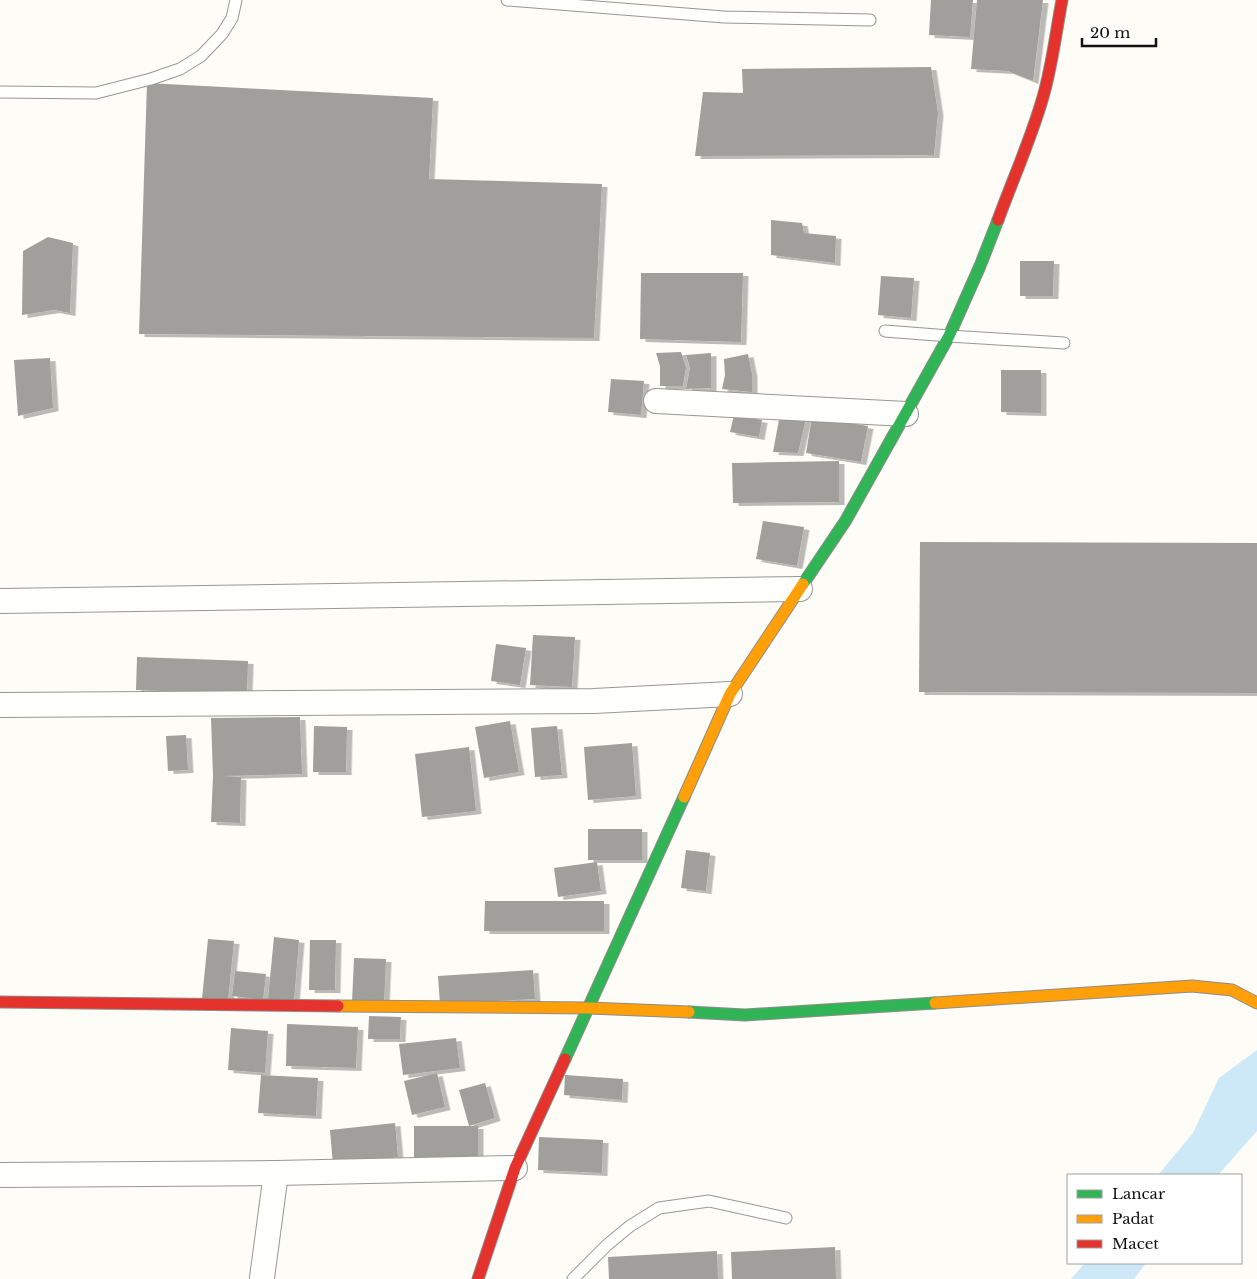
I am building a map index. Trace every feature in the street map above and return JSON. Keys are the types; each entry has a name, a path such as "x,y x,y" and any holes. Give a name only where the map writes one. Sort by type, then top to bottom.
{"street":[{"path":"478,1279 515,1168 730,694 846,520 949,336 980,266 1033,128 1043,96 1062,0"},
{"path":"656,401 906,414"},
{"path":"0,601 800,589"},
{"path":"0,705 594,701 730,694"},
{"path":"0,1002 589,1008 745,1015 1192,986 1232,990 1257,1003"},
{"path":"0,1175 276,1173 515,1168"},
{"path":"262,1278 276,1173"}],"lane":[{"path":"0,92 96,94 152,79 180,69 201,56 222,34 232,18 236,0"},
{"path":"507,0 724,16 870,20"},
{"path":"885,331 1064,343"},
{"path":"573,1279 607,1245 630,1226 659,1208 708,1201 786,1218"}],"water":[{"path":"1257,1050 1257,1131 1219,1174 1159,1174 1193,1133 1219,1078"},
{"path":"1084,1264 1145,1264 1134,1279 1071,1279"}],"building":[{"path":"931,0 973,0 970,37 929,35"},
{"path":"977,0 1043,0 1033,81 1008,71 971,69"},
{"path":"931,67 938,113 934,155 695,156 703,92 743,93 742,69"},
{"path":"147,83 433,98 429,179 602,184 594,338 139,334"},
{"path":"771,220 802,223 804,233 836,236 835,263 771,255"},
{"path":"48,237 73,243 70,313 54,310 22,315 23,251"},
{"path":"1020,261 1054,261 1053,296 1020,296"},
{"path":"641,273 743,273 741,342 640,339"},
{"path":"881,276 914,278 911,318 878,315"},
{"path":"681,352 686,367 683,386 660,386 660,366 656,353"},
{"path":"711,353 711,388 686,389 690,368 686,355"},
{"path":"748,354 752,374 752,392 722,389 725,375 724,359"},
{"path":"50,358 53,408 18,416 14,360"},
{"path":"1001,370 1041,370 1041,413 1001,412"},
{"path":"611,379 644,381 641,415 608,412"},
{"path":"780,414 806,419 798,453 773,452"},
{"path":"734,415 762,420 759,437 730,432"},
{"path":"812,417 868,426 861,462 806,453"},
{"path":"839,461 839,502 733,503 732,463"},
{"path":"763,521 804,527 797,566 756,559"},
{"path":"920,542 1257,543 1257,693 919,692"},
{"path":"533,635 575,637 572,687 530,685"},
{"path":"496,644 526,648 520,685 491,681"},
{"path":"137,657 248,661 247,694 136,690"},
{"path":"300,717 302,774 223,776 241,777 240,823 211,822 213,776 211,718"},
{"path":"510,721 519,772 484,778 475,727"},
{"path":"314,726 347,727 346,772 313,772"},
{"path":"557,726 562,775 535,777 531,728"},
{"path":"186,735 188,770 168,771 166,736"},
{"path":"632,743 636,796 588,800 584,747"},
{"path":"469,747 476,811 422,817 415,754"},
{"path":"588,829 642,829 642,860 588,860"},
{"path":"686,850 710,853 706,891 681,888"},
{"path":"597,862 601,891 558,897 554,868"},
{"path":"485,901 604,901 604,931 484,931"},
{"path":"274,937 299,940 294,1001 268,999"},
{"path":"208,939 234,941 228,1001 202,999"},
{"path":"310,940 336,940 335,990 309,990"},
{"path":"354,958 386,959 384,1004 352,1002"},
{"path":"533,970 535,999 440,1004 438,976"},
{"path":"235,971 266,974 263,1000 232,996"},
{"path":"369,1016 401,1017 400,1039 368,1039"},
{"path":"287,1024 358,1027 356,1068 286,1066"},
{"path":"231,1028 268,1031 265,1073 228,1070"},
{"path":"456,1038 460,1068 403,1075 399,1044"},
{"path":"437,1073 445,1107 412,1115 404,1081"},
{"path":"261,1075 318,1078 316,1116 258,1113"},
{"path":"565,1075 623,1079 622,1100 564,1095"},
{"path":"485,1083 495,1118 469,1126 459,1090"},
{"path":"395,1123 398,1157 333,1165 330,1130"},
{"path":"414,1126 478,1126 478,1166 414,1166"},
{"path":"539,1137 603,1140 602,1173 538,1170"},
{"path":"835,1247 836,1279 732,1279 731,1252"},
{"path":"717,1251 718,1279 609,1279 608,1257"}],"traffic: fast":[{"path":"803,584 846,520 949,336 998,220"},
{"path":"565,1059 684,797"},
{"path":"689,1012 745,1015 935,1003"}],"traffic: slow":[{"path":"684,797 730,694 803,584"},
{"path":"935,1003 1192,986 1232,990 1257,1003"},
{"path":"338,1006 589,1008 689,1012"}],"traffic: jam":[{"path":"998,220 1043,97 1062,0"},
{"path":"0,1002 338,1006"},
{"path":"478,1279 515,1168 565,1059"}]}
